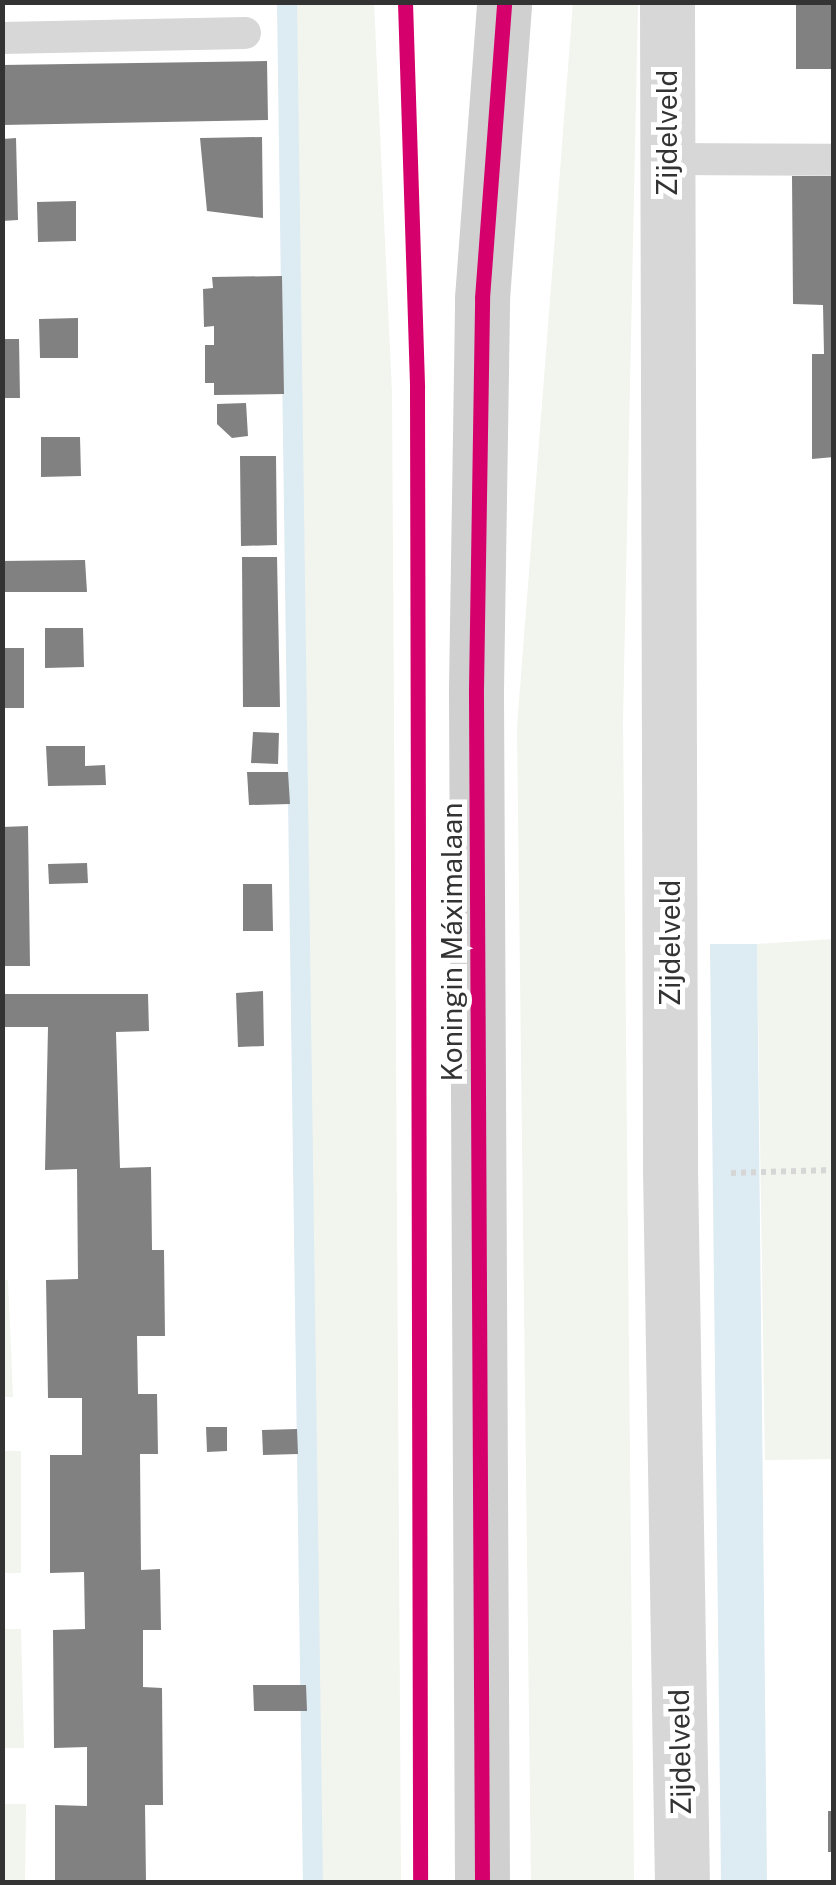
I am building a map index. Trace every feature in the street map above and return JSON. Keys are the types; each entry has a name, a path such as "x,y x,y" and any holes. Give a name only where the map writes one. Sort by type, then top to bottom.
{"street":[{"name":"Koningin Máximalaan","path":"482,1882 476,689 482,298 504,2"},
{"name":"Zijdelveld","path":"667,2 670,1149 682,1882"}],"lane":[{"path":"2,38 244,34"},
{"path":"667,159 834,160"}],"path":[{"path":"767,1172 834,1170"}],"shaded area":[{"path":"287,3 374,3 392,393 401,1882 313,1882"},
{"path":"573,3 638,3 623,721 634,1882 531,1882 517,727"},
{"path":"833,939 833,1459 765,1460 757,944"},
{"path":"710,944 757,944 767,1882 721,1882"},
{"path":"2,1280 8,1280 13,1397 3,1397"},
{"path":"3,1451 21,1451 21,1573 3,1573"},
{"path":"3,1629 21,1629 24,1748 3,1748"},
{"path":"3,1804 26,1804 25,1882 3,1882"}],"building":[{"path":"796,2 834,2 834,69 796,69"},
{"path":"267,61 268,120 2,125 2,65"},
{"path":"262,137 263,218 207,211 200,138"},
{"path":"16,138 18,220 2,221 2,139"},
{"path":"792,176 834,176 834,457 812,459 812,354 824,354 823,305 793,304"},
{"path":"76,201 76,241 38,242 37,202"},
{"path":"282,276 284,394 214,395 214,383 205,383 205,345 214,345 214,326 204,327 203,289 213,288 212,277"},
{"path":"78,318 78,358 40,358 39,319"},
{"path":"2,339 19,339 20,398 2,398"},
{"path":"246,403 248,436 232,438 217,424 217,404"},
{"path":"41,437 80,437 81,476 41,477"},
{"path":"240,456 276,456 277,545 241,546"},
{"path":"242,557 277,557 280,707 243,707"},
{"path":"85,560 87,592 2,592 2,561"},
{"path":"45,628 83,628 84,667 45,668"},
{"path":"2,648 24,648 24,708 2,708"},
{"path":"253,732 279,733 278,764 251,763"},
{"path":"46,746 85,746 85,766 105,765 106,785 48,786"},
{"path":"247,772 288,772 290,804 249,805"},
{"path":"28,826 30,966 2,966 2,827"},
{"path":"87,863 88,883 49,884 48,864"},
{"path":"243,884 272,884 273,931 243,931"},
{"path":"263,991 264,1046 238,1047 236,993"},
{"path":"2,994 148,994 149,1031 116,1032 120,1168 151,1167 152,1250 164,1250 165,1336 137,1336 138,1394 157,1394 158,1454 140,1454 141,1570 160,1569 161,1630 143,1630 143,1687 162,1688 163,1805 145,1805 146,1882 55,1882 55,1805 87,1806 87,1747 54,1748 53,1630 85,1629 84,1572 50,1573 50,1455 82,1455 82,1398 48,1398 46,1280 78,1279 77,1169 45,1170 48,1027 2,1027"},
{"path":"206,1427 227,1427 227,1451 207,1452"},
{"path":"297,1429 298,1454 263,1455 262,1430"},
{"path":"253,1685 306,1685 307,1711 254,1711"},
{"path":"828,1811 834,1811 834,1852 828,1852"}],"waterway":[{"path":"287,2 313,1882"}],"cycle path":[{"path":"405,2 417,388 420,1882"},
{"path":"482,1882 476,689 482,298 504,2"}]}
